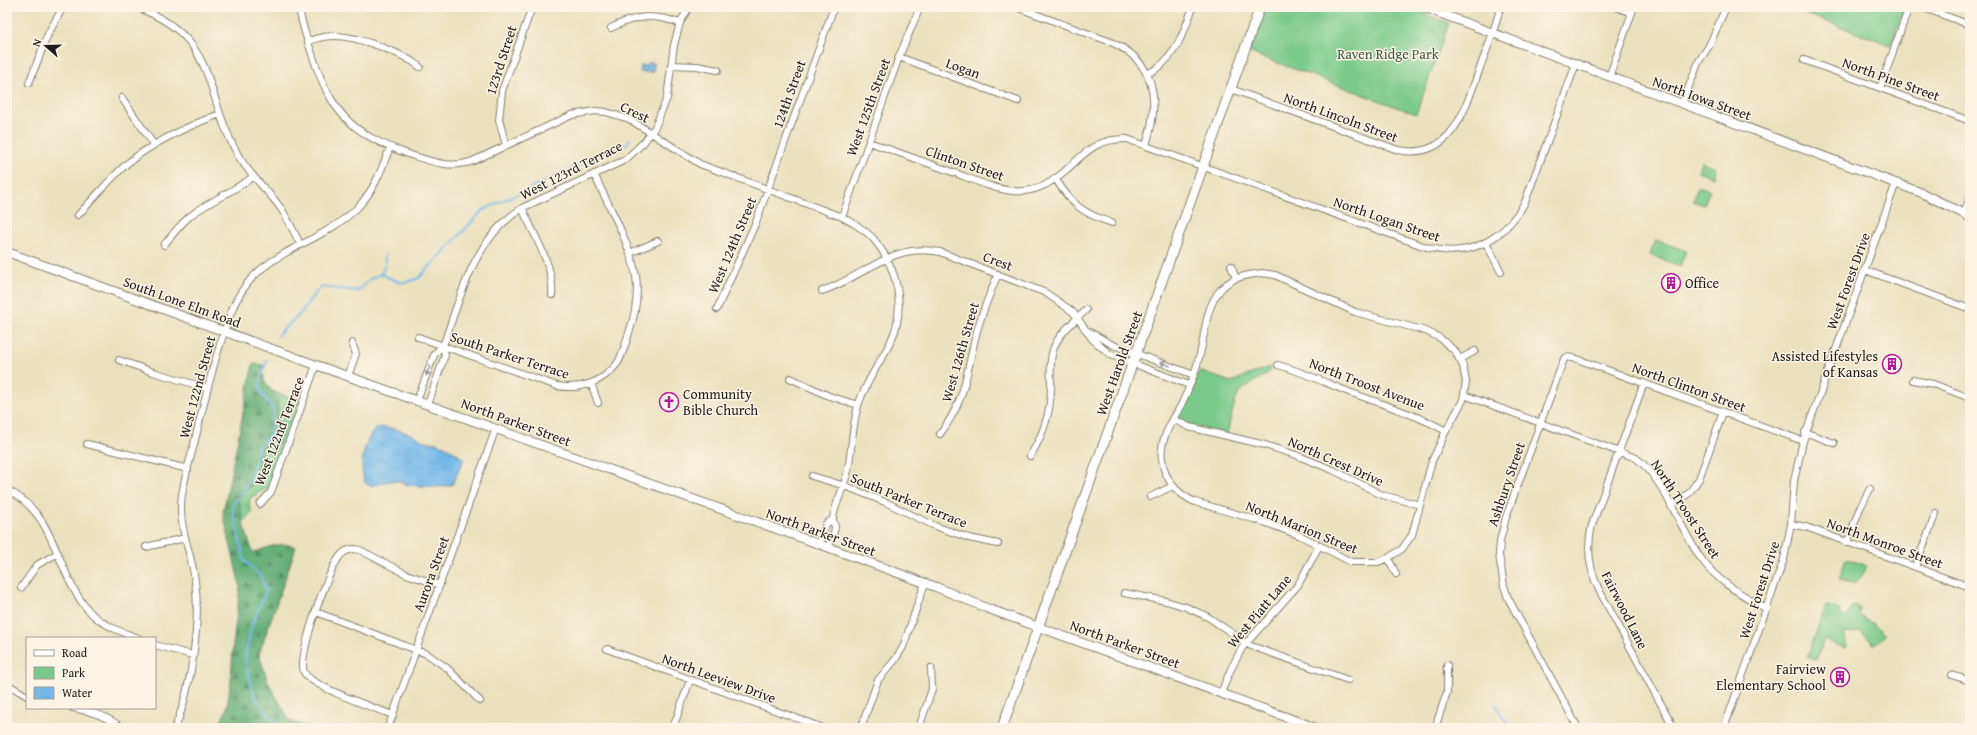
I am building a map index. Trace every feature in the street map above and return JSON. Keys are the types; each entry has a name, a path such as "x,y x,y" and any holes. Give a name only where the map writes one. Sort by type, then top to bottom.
{"main road":[{"name":"West Harold Street","path":"1002,728 1260,7"}],"street":[{"path":"29,83 48,34 63,7"},
{"path":"136,7 146,9 170,24 192,45 205,66 227,135 238,156 253,177 280,207 300,244"},
{"name":"Crest","path":"299,7 322,84 332,102 349,123 368,136 390,147 426,160 454,165 473,161 572,115 595,111 606,112 628,119 700,164 842,217 853,223 876,241 887,258 897,285 899,302 896,326 890,342 869,379 858,405 845,486 833,519"},
{"name":"123rd Street","path":"506,145 499,120 499,105 502,91 532,7"},
{"name":"West 123rd Terrace","path":"428,404 445,355 444,346 468,278 482,247 511,216 522,208 625,160 644,142 660,117 667,98 674,45 680,23 689,7"},
{"name":"124th Street","path":"768,189 834,7"},
{"name":"West 125th Street","path":"842,217 899,57 920,7"},
{"path":"1016,7 1122,46 1134,56 1147,74 1153,91 1154,110 1146,144"},
{"path":"1147,74 1162,65 1176,48 1193,7"},
{"name":"North Iowa Street","path":"1423,7 1896,183 1922,193 1967,215"},
{"name":"North Lincoln Street","path":"1231,89 1392,149 1408,152 1423,150 1435,146 1444,140 1459,123 1493,33 1500,7"},
{"path":"1609,77 1633,10 1616,7"},
{"path":"1682,104 1699,61 1710,46 1726,7"},
{"path":"1880,88 1909,7"},
{"path":"1922,7 1970,25"},
{"path":"611,28 631,19 653,16 680,23"},
{"path":"308,41 330,36 351,38 397,54 420,67"},
{"name":"Logan","path":"899,57 1018,101"},
{"name":"North Pine Street","path":"1804,60 1970,121"},
{"name":"North Logan Street","path":"1204,166 1431,249 1460,250 1486,242 1507,228 1518,215 1525,202 1576,64"},
{"path":"671,65 697,66 718,70"},
{"path":"122,98 154,144"},
{"path":"78,215 128,163 154,144 196,123 220,114"},
{"name":"Clinton Street","path":"869,142 1003,190 1025,191 1038,188 1055,178 1087,150 1099,144 1116,139 1127,139 1146,144 1204,166"},
{"name":"West 122nd Street","path":"175,728 188,692 197,597 191,557 185,538 181,507 188,469 207,388 232,308 247,283 267,263 337,224 362,203 375,184 390,147"},
{"name":"South Parker Terrace","path":"418,337 557,386 569,388 585,386 608,373 618,363 632,324 637,297 636,277 630,253 594,174"},
{"path":"164,245 181,224 194,214 227,195 253,177"},
{"path":"1055,178 1075,205 1082,211 1112,223"},
{"name":"West Forest Drive","path":"1724,728 1784,559 1791,524 1794,481 1803,441 1896,183"},
{"name":"West 124th Street","path":"717,309 746,246 768,189"},
{"path":"1967,215 1970,197"},
{"path":"522,208 549,270 553,286 552,295"},
{"path":"630,253 658,241"},
{"path":"1486,242 1501,272"},
{"name":"Crest","path":"822,291 836,286 887,258 907,251 926,249 940,252 1046,293 1073,312 1100,347 1111,355 1133,365"},
{"name":"South Lone Elm Road","path":"7,252 348,376"},
{"path":"1231,266 1236,278"},
{"path":"1865,270 1970,309"},
{"path":"1150,497 1172,486 1164,469 1161,451 1165,436 1194,375 1211,304 1226,284 1236,278 1262,273 1275,275 1355,312 1434,334 1446,342 1460,359 1465,374 1464,395 1430,468 1416,525 1409,540 1398,553 1388,558 1396,574"},
{"name":"West 126th Street","path":"940,434 955,411 963,394 977,331 998,274"},
{"path":"1030,456 1039,442 1048,418 1051,363 1054,346 1059,338 1086,310"},
{"name":"Crest","path":"1087,331 1114,345 1137,354"},
{"path":"348,376 356,354 352,343"},
{"name":"West 123rd Terrace","path":"417,400 435,353 444,346"},
{"path":"1460,359 1475,351"},
{"path":"1137,354 1194,375"},
{"name":"North Clinton Street","path":"1567,357 1644,383 1803,441"},
{"name":"Ashbury Street","path":"1567,357 1561,364 1503,526 1499,555 1500,570 1508,598 1578,728"},
{"path":"119,360 207,388"},
{"name":"West 122nd Terrace","path":"260,504 271,492 316,365"},
{"path":"1133,365 1190,385"},
{"name":"North Troost Avenue","path":"1278,365 1299,371 1353,393 1417,416 1446,431"},
{"name":"North Parker Street","path":"348,376 819,544 1039,627 1316,728"},
{"path":"790,378 829,396 858,405"},
{"path":"1913,380 1933,384 1970,398"},
{"path":"591,383 598,403"},
{"name":"Fairwood Lane","path":"1644,383 1590,532 1590,564 1599,590 1674,728"},
{"name":"North Troost Street","path":"1464,395 1636,458 1650,471 1702,560 1714,574 1729,587 1767,609"},
{"path":"1671,506 1689,493 1698,479 1723,412"},
{"name":"North Crest Drive","path":"1173,419 1190,427 1265,445 1296,455 1333,470 1382,495 1420,505"},
{"name":"Aurora Street","path":"388,728 496,428"},
{"path":"1806,432 1834,443"},
{"path":"87,444 188,469"},
{"name":"South Parker Terrace","path":"812,476 845,486 886,502 935,526 969,538 998,544"},
{"name":"North Marion Street","path":"1172,486 1187,498 1195,502 1264,522 1301,536 1356,563 1378,562 1388,558"},
{"path":"1847,543 1860,508 1870,489"},
{"path":"7,490 17,495 34,509 42,520 78,596 89,610 107,625 136,637"},
{"path":"1915,567 1936,513"},
{"path":"819,544 826,524 833,519 835,527 828,548"},
{"name":"North Monroe Street","path":"1791,524 1806,527 1970,587"},
{"path":"146,547 185,538"},
{"name":"West Piatt Lane","path":"1221,693 1237,656 1246,643 1298,585 1319,546"},
{"path":"393,715 324,687 308,677 304,671 302,660 325,585 337,560 349,549 360,550 406,574 440,585"},
{"path":"21,588 37,565 58,553"},
{"path":"861,728 878,680 895,660 903,646 925,583"},
{"path":"1124,593 1172,602 1194,610 1246,643 1348,680"},
{"path":"316,612 436,659 480,701"},
{"path":"156,645 192,655"},
{"name":"North Leeview Drive","path":"607,649 823,728"},
{"path":"1435,728 1448,689 1447,665"},
{"path":"918,728 932,689 931,668"},
{"path":"1952,675 1970,681"},
{"path":"673,728 690,680"},
{"path":"7,684 26,695"},
{"path":"78,709 96,713 111,720 122,728"}],"green space":[{"name":"Raven Ridge Park","path":"1265,7 1405,7 1449,23 1416,114 1248,52"},
{"path":"1786,7 1905,7 1891,45"},
{"path":"1701,162 1716,167 1713,177 1698,171"},
{"path":"1698,186 1710,190 1704,205 1693,201"},
{"path":"1656,240 1686,251 1680,266 1650,255"},
{"path":"253,364 263,365 264,381 277,398 279,443 262,447 258,478 238,499 243,523 253,553 269,547 280,545 290,545 296,547 259,654 268,682 290,721 313,728 219,728 227,707 231,680 233,645 240,586 223,513"},
{"path":"1269,367 1270,372 1241,390 1235,401 1227,434 1191,425 1179,418 1192,392 1199,371 1231,382"},
{"path":"272,391 300,401 269,487 250,498 249,505 252,512 243,523 238,499 258,478 262,447 277,398"},
{"path":"1847,559 1867,566 1862,576 1854,583 1839,580 1845,560"},
{"path":"1826,605 1840,610 1839,615 1847,618 1852,606 1860,608 1859,615 1874,624 1885,635 1875,645 1861,632 1844,634 1846,648 1824,640 1816,660 1807,657"}],"water":[{"path":"648,63 654,63 653,72 640,72 641,65 647,66"},
{"path":"377,427 395,429 411,434 423,441 437,443 450,449 464,459 452,485 436,487 409,485 399,481 389,481 371,486 365,483 362,461 365,446 368,439"}],"waterway":[{"path":"278,336 298,316 322,287 358,291 370,279 381,274 399,282 407,282 419,278 483,210 627,144 630,139"},
{"path":"381,274 385,265 385,255"},
{"path":"267,360 259,384 261,393 270,404 274,412 270,435 258,447 252,474 244,490 232,506 244,560 261,577 266,592 252,624 245,656 251,686 257,700 264,710 281,728"},
{"path":"1496,705 1502,716 1512,728"}],"place":[{"name":"Office","path":"1671,283"},
{"name":"Assisted Lifestyles of Kansas","path":"1892,364"},
{"name":"Community Bible Church","path":"669,402"},
{"name":"Fairview Elementary School","path":"1840,677"}]}
